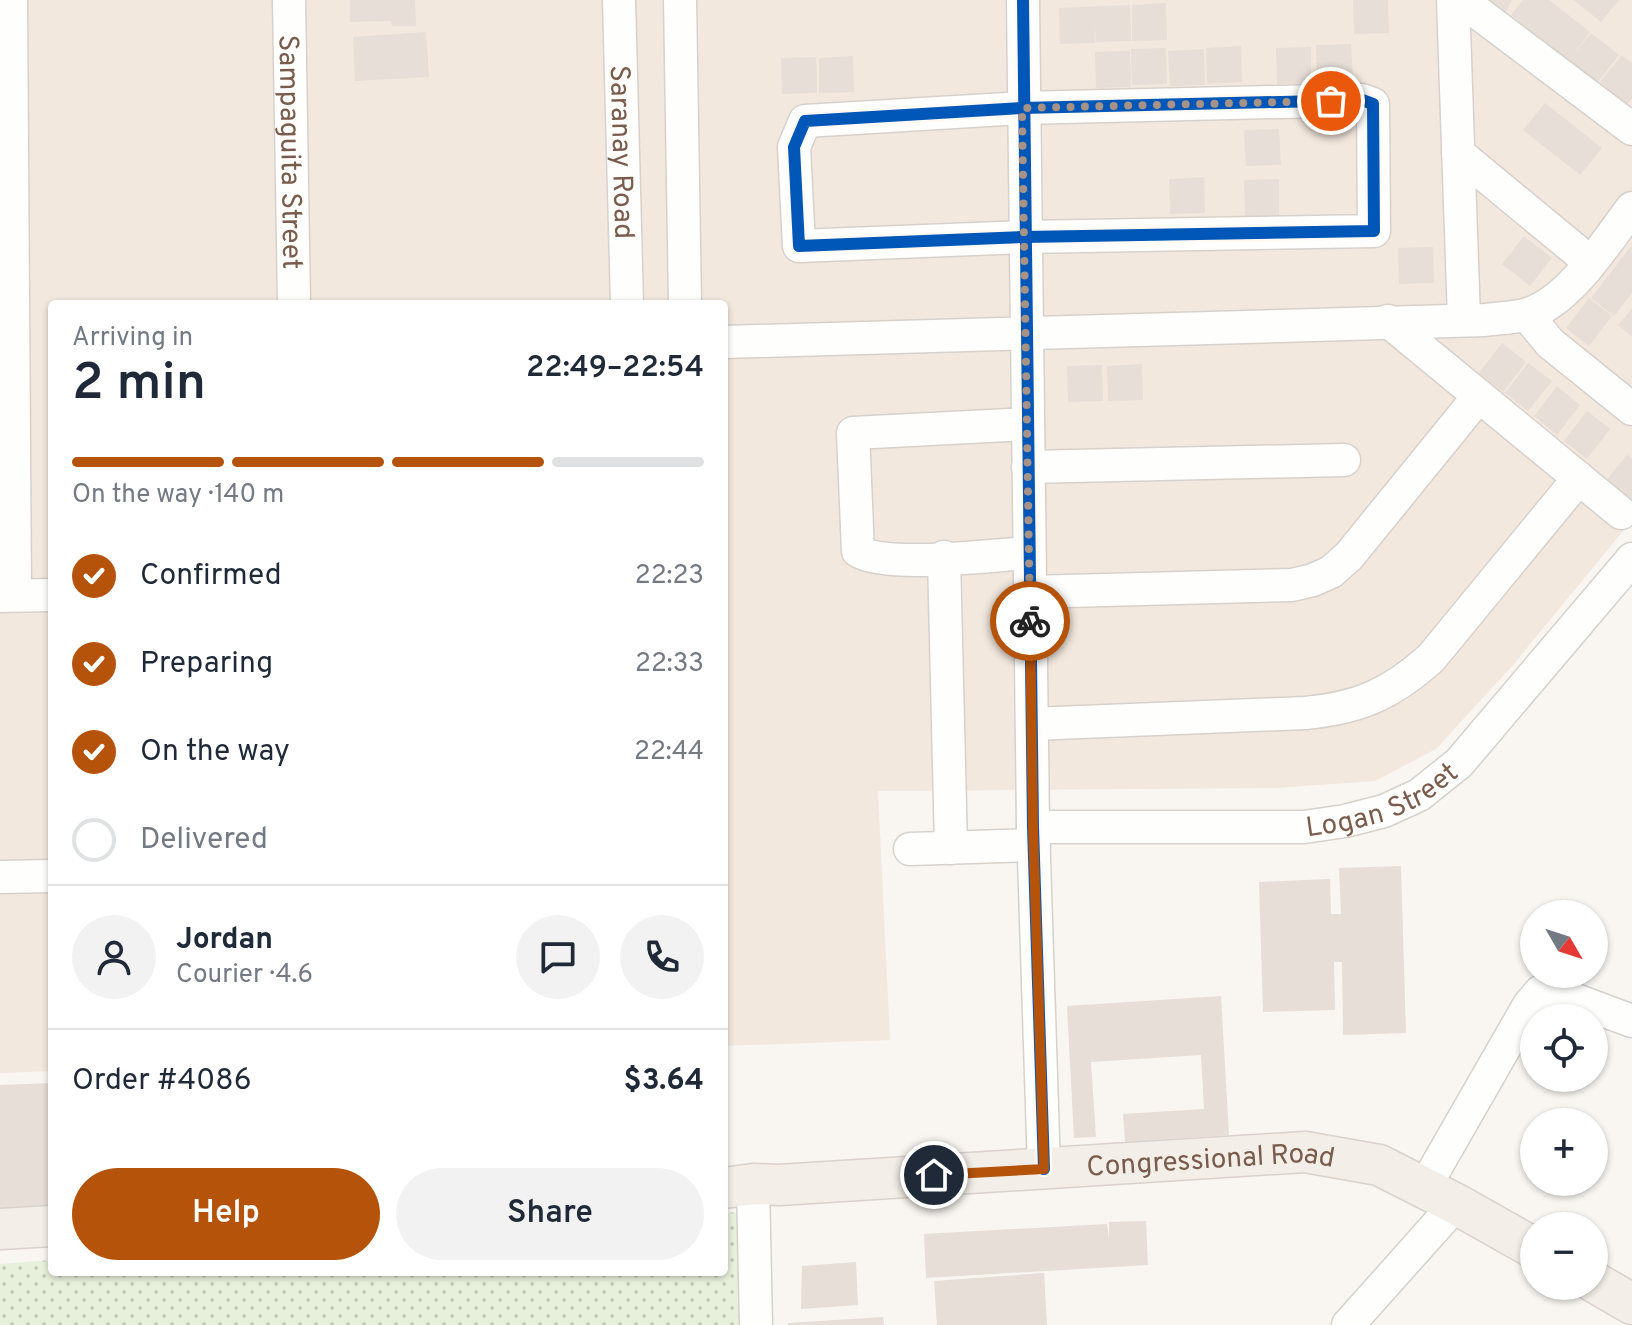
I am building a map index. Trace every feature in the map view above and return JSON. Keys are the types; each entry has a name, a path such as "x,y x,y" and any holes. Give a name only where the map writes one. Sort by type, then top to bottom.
{"main road":[{"name":"Congressional Road","path":"731,1186 1305,1152 1379,1165 1520,1240"},
{"path":"0,1229 48,1226"},
{"path":"1608,1290 1632,1304"}],"street":[{"path":"11,0 7,596 48,595"},
{"name":"Sampaguita Street","path":"289,0 294,300"},
{"name":"Saranay Road","path":"619,0 627,300"},
{"name":"Saranay Road","path":"680,0 685,300"},
{"path":"1023,0 1033,836 1044,1169"},
{"path":"1453,0 1464,320"},
{"path":"1461,0 1632,129"},
{"path":"1362,100 1373,104 1374,231 1024,237 799,246 794,147 805,121 1022,108 1362,100"},
{"path":"1458,153 1590,262"},
{"path":"728,342 1464,320 1527,315 1559,296 1632,208"},
{"path":"1527,315 1550,343 1632,409"},
{"path":"1388,321 1621,513"},
{"path":"1030,592 1271,587 1313,580 1331,572 1349,556 1479,396"},
{"path":"1028,424 853,433 858,551 866,556 896,560 1029,553"},
{"path":"1028,467 1344,460"},
{"path":"1032,724 1334,711 1375,699 1406,681 1431,658 1579,478"},
{"path":"944,557 951,848"},
{"name":"Logan Street","path":"910,849 951,848 1033,836 1304,827 1384,811 1419,795 1459,763 1632,559"},
{"path":"0,877 48,876"},
{"path":"1348,1325 1440,1196 1529,1005 1540,992 1554,992 1632,1021"},
{"path":"731,1186 756,1325"}],"shaded area":[{"path":"0,0 1632,0 1632,520 1513,665 1436,749 1375,781 1276,788 878,791 890,1040 728,1046 728,300 48,300 48,1071 0,1073"}],"green space":[{"path":"744,1212 748,1325 0,1325 0,1264 48,1260 48,1276 728,1276 728,1213"}],"building":[{"path":"350,0 415,0 416,26 392,26 391,21 350,22"},
{"path":"1353,0 1388,0 1389,33 1354,34"},
{"path":"1482,0 1512,0 1505,13"},
{"path":"1523,0 1549,0 1590,32 1571,58 1591,33 1619,55 1597,83 1511,15"},
{"path":"1574,0 1619,0 1601,22"},
{"path":"1166,3 1167,40 1132,41 1132,5"},
{"path":"1130,5 1131,41 1096,42 1094,16 1095,43 1060,44 1059,8"},
{"path":"426,32 429,77 355,81 353,37"},
{"path":"1351,44 1353,79 1317,81 1316,45"},
{"path":"1241,46 1242,82 1207,84 1206,48"},
{"path":"1311,47 1311,83 1277,84 1276,48"},
{"path":"1166,48 1167,84 1132,85 1131,49"},
{"path":"1204,49 1205,85 1170,86 1168,51"},
{"path":"1130,51 1131,87 1096,88 1095,52"},
{"path":"1622,55 1632,63 1632,99 1627,104 1600,82"},
{"path":"853,56 854,92 819,93 819,58"},
{"path":"816,57 817,93 782,94 781,58"},
{"path":"1545,103 1602,148 1580,175 1523,130"},
{"path":"1279,129 1281,165 1246,166 1244,130"},
{"path":"1204,177 1205,213 1170,214 1169,179"},
{"path":"1279,179 1279,215 1245,216 1244,180"},
{"path":"1524,236 1552,258 1530,286 1502,264"},
{"path":"1632,245 1632,293 1614,316 1591,298"},
{"path":"1433,247 1434,283 1399,284 1398,248"},
{"path":"1589,298 1612,316 1589,346 1566,328"},
{"path":"1632,309 1632,337 1618,325"},
{"path":"1502,343 1526,362 1503,392 1479,373"},
{"path":"1528,363 1552,381 1528,411 1505,393"},
{"path":"1142,364 1143,400 1108,401 1107,366"},
{"path":"1102,365 1103,401 1068,402 1067,366"},
{"path":"1557,386 1580,405 1557,435 1534,416"},
{"path":"1587,411 1610,429 1587,459 1564,441"},
{"path":"1627,455 1632,459 1632,503 1605,482"},
{"path":"1401,866 1406,1033 1343,1035 1342,962 1334,962 1335,1010 1263,1012 1259,882 1330,879 1331,914 1341,914 1339,868"},
{"path":"1221,996 1229,1135 1125,1142 1123,1114 1204,1109 1201,1055 1091,1062 1096,1137 1074,1138 1067,1006"},
{"path":"48,1083 48,1212 0,1215 0,1085"},
{"path":"1146,1221 1148,1265 926,1278 924,1234 1107,1224 1109,1239 1109,1222"},
{"path":"856,1262 858,1305 801,1309 802,1266"},
{"path":"1044,1273 1047,1325 937,1325 934,1281"},
{"path":"883,1317 884,1325 788,1325 788,1323"}],"cycle path":[{"path":"1023,0 1033,827 1044,1169"},
{"path":"1362,100 1373,104 1374,231 1024,237 799,246 794,147 805,121 1022,108 1362,100"}],"way so far":[{"path":"1030,621 1022,108 1331,101"}],"route":[{"path":"934,1175 1044,1169 1030,621"}]}
